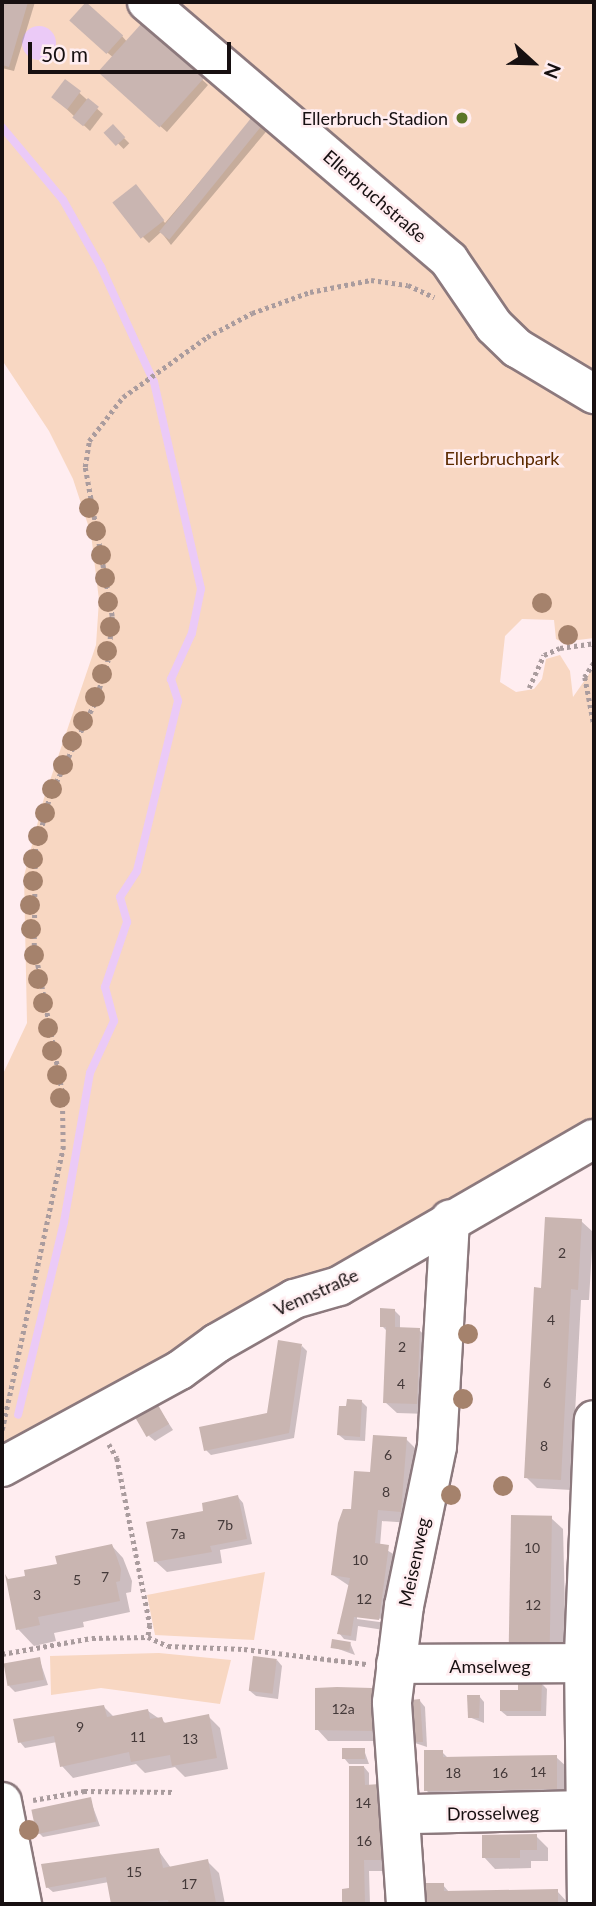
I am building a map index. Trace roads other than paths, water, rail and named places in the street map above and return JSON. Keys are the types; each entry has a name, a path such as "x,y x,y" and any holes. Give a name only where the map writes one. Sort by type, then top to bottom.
{"street":[{"name":"Ellerbruchstraße","path":"147,2 449,260 494,326 517,348 594,394"},
{"name":"Vennstraße","path":"2,1467 180,1370 217,1343 294,1298 339,1286 450,1219 594,1139"},
{"name":"Meisenweg","path":"406,1904 393,1702 395,1666 437,1446 450,1219"},
{"path":"587,1904 588,1657 594,1420"},
{"name":"Amselweg","path":"395,1666 588,1657"},
{"path":"3,1803 15,1898"},
{"name":"Drosselweg","path":"401,1810 414,1814 586,1810"}],"waterway":[{"path":"2,127 63,200 101,267 154,382 201,589 192,633 171,679 178,701 137,871 120,897 127,922 105,987 114,1021 90,1073 64,1222 18,1415"}],"place":[{"name":"Ellerbruch-Stadion","path":"462,118"}],"park label":[{"name":"Ellerbruchpark","path":"502,458"}]}
